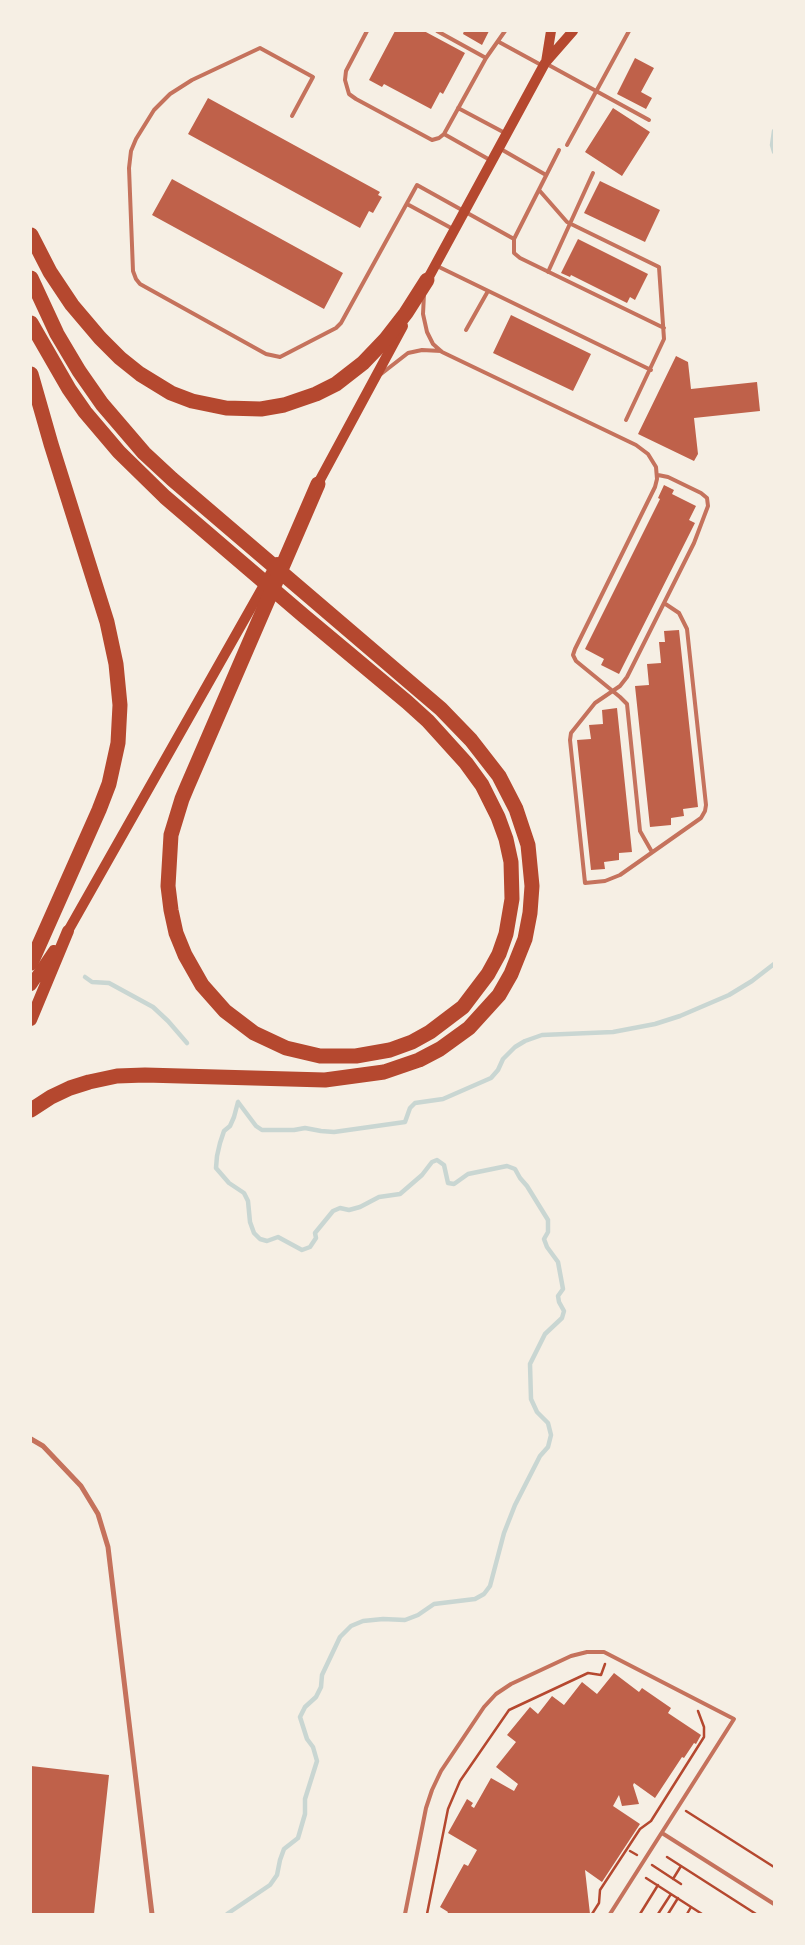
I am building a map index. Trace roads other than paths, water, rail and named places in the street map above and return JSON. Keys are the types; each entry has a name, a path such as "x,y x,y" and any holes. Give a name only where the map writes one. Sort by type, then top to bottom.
{"highway":[{"path":"31,235 50,272 72,305 94,332 120,358 140,374 171,393 192,401 226,408 249,409 284,405 311,396 336,384 355,370 376,350 406,313 427,280"},
{"path":"31,278 43,307 87,383 102,404 153,462 451,718 481,751 506,788 520,821 528,846 532,886 530,913 525,939 508,979 484,1013 460,1035 440,1049 419,1060 384,1072 349,1078 298,1081 145,1075 116,1076 70,1088 31,1110"},
{"path":"31,323 69,389 106,439 146,480 228,551 304,616 413,707 457,752 482,785 491,802 502,828 511,862 512,899 509,922 499,954 483,984 463,1007 430,1032 401,1046 368,1055 332,1057 296,1052 264,1039 234,1019 209,994 190,966 176,933 169,899 170,848 178,811 318,484"},
{"path":"31,374 107,622 116,664 120,705 118,743 109,784 31,963"}],"main road":[{"path":"545,65 551,31"},
{"path":"31,985 68,931 248,614 435,265 545,65 573,31"},
{"path":"31,1020 68,931"}],"street":[{"path":"31,1439 43,1446 81,1486 98,1514 108,1547 152,1914"}],"lane":[{"path":"366,31 346,71 345,80 349,94 426,137 436,140 444,134 486,58 505,31"},
{"path":"437,31 486,58"},
{"path":"446,36 448,31"},
{"path":"567,145 630,31"},
{"path":"499,42 597,91 649,120"},
{"path":"292,116 313,77 260,48 192,80 170,94 154,110 136,139 131,151 129,168 133,271 140,284 266,354 277,357 283,356 336,328 341,323 417,185 514,238"},
{"path":"458,108 507,134"},
{"path":"444,134 492,161"},
{"path":"499,148 546,175"},
{"path":"559,150 514,238 513,250 516,256 664,328"},
{"path":"548,272 593,173"},
{"path":"539,190 563,219 659,267 664,328 663,344 626,420"},
{"path":"407,204 454,230"},
{"path":"435,265 651,370"},
{"path":"427,280 423,304 425,324 430,338 442,352"},
{"path":"466,330 488,291"},
{"path":"369,390 382,373 408,353 422,350 442,352 636,445 654,462 658,475 655,487 574,652 576,661 626,704 640,831 652,852"},
{"path":"658,475 668,477 701,494 708,502 695,540 627,677 622,684 595,703 575,726 570,736 585,883 605,881 616,877 701,818 706,808 687,629 679,613 664,603"},
{"path":"405,1914 426,1808 432,1790 441,1771 484,1706 496,1694 511,1684 571,1656 587,1652 604,1652 734,1719 610,1914"},
{"path":"662,1833 774,1904"}],"waterway":[{"path":"774,131 772,145 774,152"},
{"path":"238,1102 256,1126 262,1130 305,1128 334,1132 405,1122 410,1108 415,1103 443,1099 491,1078 498,1070 503,1059 515,1047 525,1041 542,1035 613,1032 655,1024 680,1016 729,995 752,981 774,964"},
{"path":"85,977 92,982 109,983 153,1007 187,1043"},
{"path":"227,1914 270,1885 277,1875 284,1849 298,1838 305,1814 305,1799 317,1761 300,1717 305,1707 316,1697 321,1687 322,1675 340,1637 351,1626 363,1621 383,1619 405,1620 418,1615 434,1604 475,1599 484,1594 490,1586 504,1533 515,1505 540,1456 548,1447 551,1435 548,1423 537,1412 531,1399 530,1364 545,1334 562,1318 564,1311 558,1296 563,1289 558,1262 547,1247 544,1239 548,1232 548,1220 515,1169 507,1166 468,1174 454,1184 448,1183 444,1165 437,1160 432,1162 422,1175 400,1194 379,1197 360,1207 349,1210 340,1208 333,1211 315,1233 316,1238 310,1247 302,1250 278,1237 267,1241 260,1239 254,1233 250,1222 248,1201 244,1193 229,1183 216,1168 220,1143 224,1131 230,1126 234,1117 238,1102"}]}
